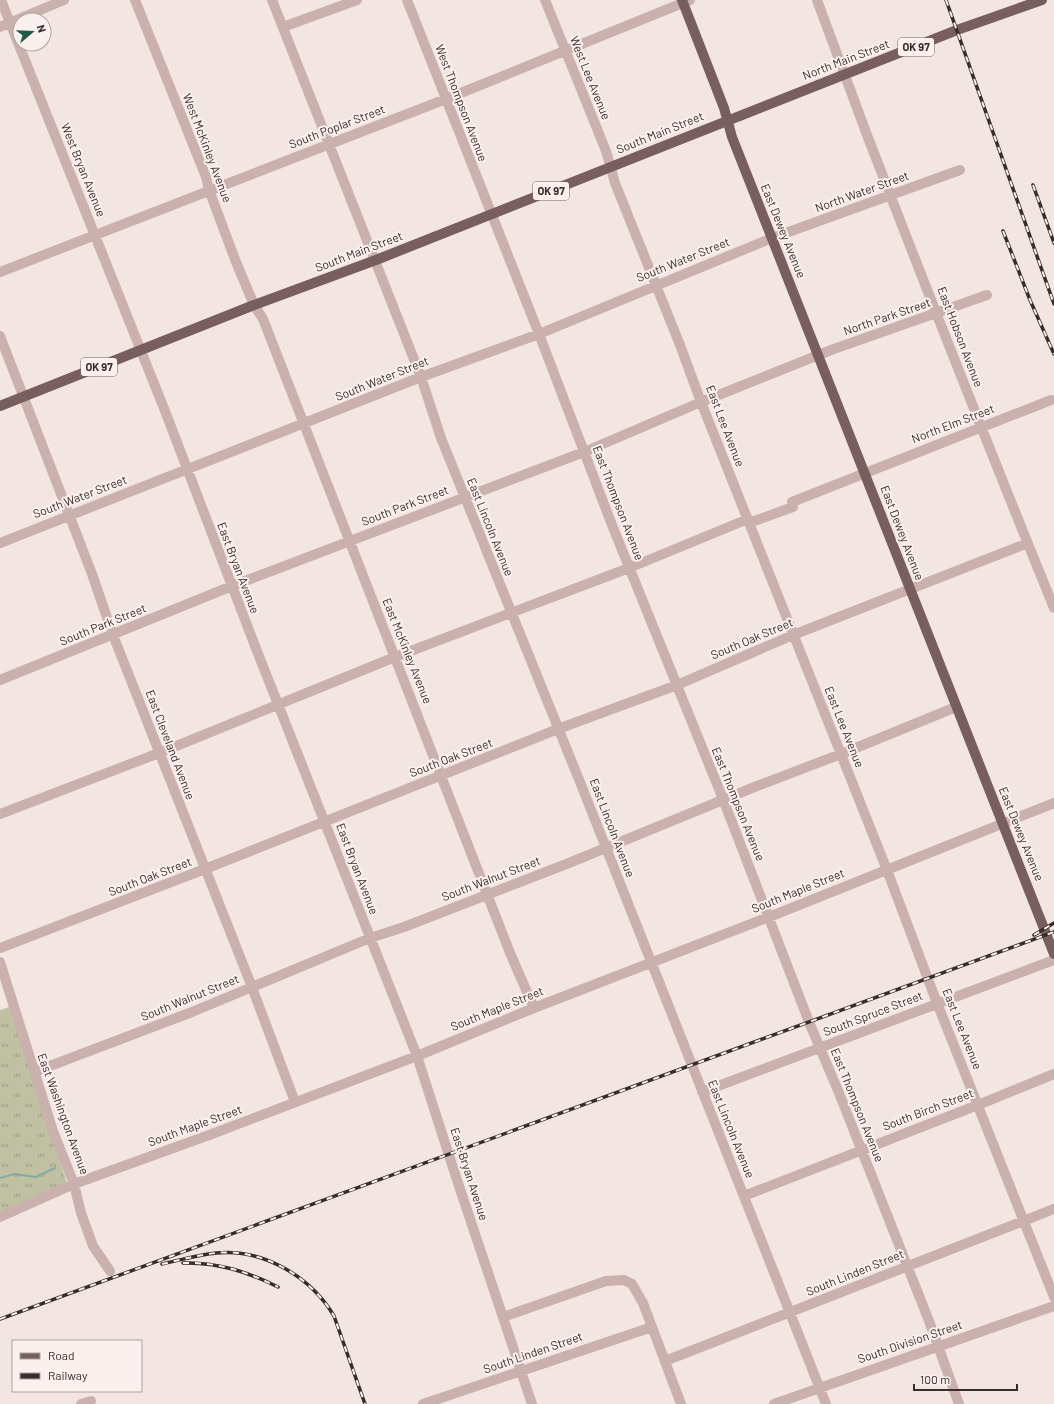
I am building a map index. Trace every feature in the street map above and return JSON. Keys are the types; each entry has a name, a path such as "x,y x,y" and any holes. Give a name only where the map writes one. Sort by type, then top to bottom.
{"main road":[{"name":"North Main Street","path":"727,121 987,19 1042,0"},
{"name":"East Dewey Avenue","path":"685,1 724,108 727,121 772,238 1054,954"},
{"name":"South Main Street","path":"0,406 254,305 376,260 491,215 727,121"}],"street":[{"name":"West Bryan Avenue","path":"1,0 140,350"},
{"path":"0,27 64,0"},
{"name":"West McKinley Avenue","path":"136,0 206,177 209,190 254,305"},
{"name":"East Lincoln Avenue","path":"272,0 376,260 421,377 441,438 606,848 826,1404"},
{"path":"283,27 357,0"},
{"name":"West Thompson Avenue","path":"407,0 491,215"},
{"name":"West Lee Avenue","path":"545,0 606,151 611,167"},
{"name":"East Hobson Avenue","path":"817,0 980,427 1054,608"},
{"name":"South Poplar Street","path":"0,272 446,98 685,1"},
{"name":"East Lee Avenue","path":"611,167 615,183 657,284 701,402 887,870 937,1003 1054,1297"},
{"name":"North Water Street","path":"772,238 960,170"},
{"name":"East Thompson Avenue","path":"491,215 539,334 629,568 723,799 820,1048 939,1346 959,1404"},
{"name":"South Water Street","path":"0,542 421,377 539,334 657,284 772,238"},
{"name":"North Park Street","path":"818,355 987,294"},
{"name":"East McKinley Avenue","path":"254,305 262,319 305,423 349,541 534,1008"},
{"name":"East Cleveland Avenue","path":"0,336 159,753 252,987 295,1102"},
{"name":"East Bryan Avenue","path":"140,350 417,1056 532,1404"},
{"name":"South Park Street","path":"0,680 232,586 584,452 701,402 818,355"},
{"name":"North Elm Street","path":"749,521 793,507 792,502 1051,400"},
{"path":"0,814 159,753 395,658 749,521"},
{"name":"South Oak Street","path":"0,948 205,869 558,729 677,685 793,635 1028,543"},
{"name":"South Walnut Street","path":"34,1072 192,1012 370,938 488,895 723,799 841,754 956,707"},
{"name":"South Maple Street","path":"0,1217 74,1184 212,1134 417,1056 534,1008 769,917 1054,803"},
{"name":"South Spruce Street","path":"702,1092 1054,960"},
{"name":"East Washington Avenue","path":"0,962 53,1131 74,1184 81,1214 93,1246 110,1271"},
{"name":"South Birch Street","path":"744,1196 1054,1074"},
{"name":"South Linden Street","path":"665,1361 1054,1209"},
{"path":"503,1317 606,1281 624,1280 632,1284 637,1290 681,1404"},
{"name":"South Division Street","path":"774,1404 1054,1306"},
{"name":"South Linden Street","path":"423,1404 652,1327"}],"green space":[{"path":"9,1007 67,1183 0,1212 0,1010"}],"waterway":[{"path":"0,1178 14,1174 36,1177 55,1168"}],"railway":[{"path":"946,0 1054,304"},
{"path":"1033,185 1054,243"},
{"path":"1003,231 1030,300 1054,354"},
{"path":"1034,935 1054,923"},
{"path":"0,1319 1054,932"},
{"path":"162,1264 209,1254 234,1253 251,1255 268,1260 299,1278 324,1302 334,1316 365,1404"},
{"path":"183,1263 221,1266 255,1277 278,1287"}]}
